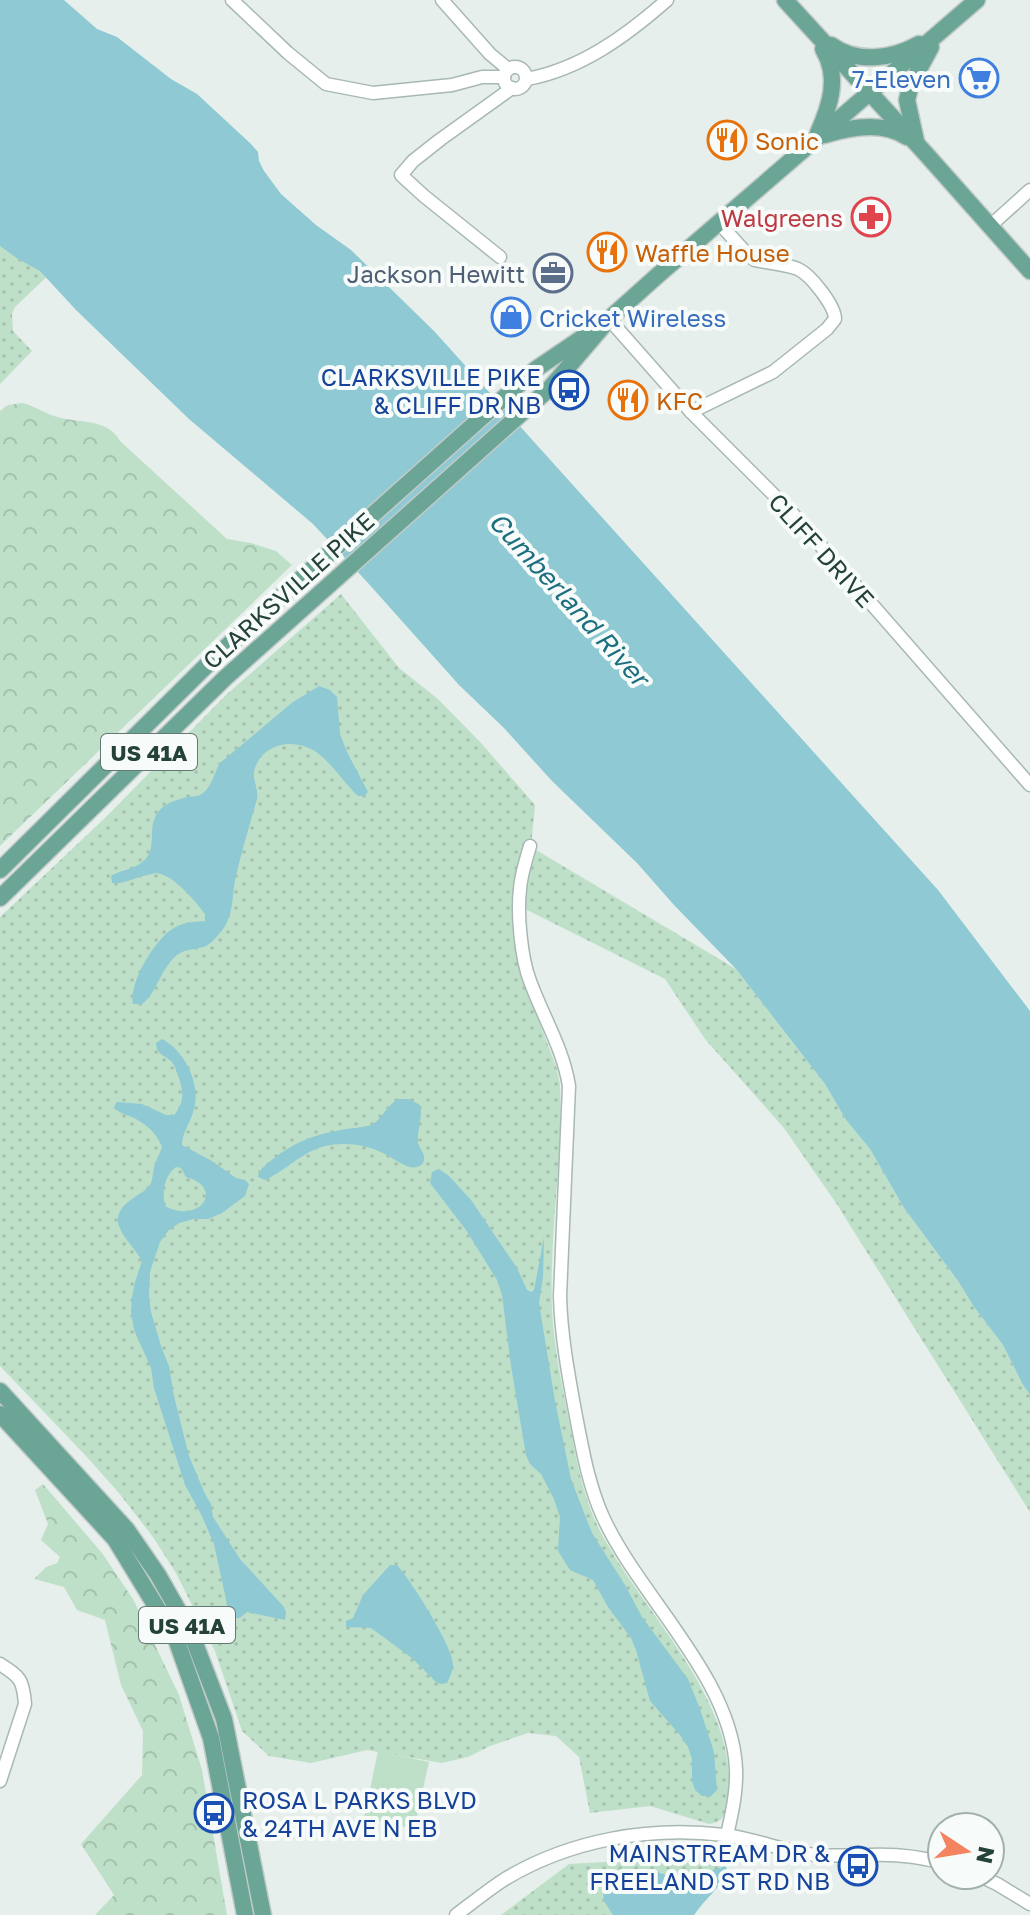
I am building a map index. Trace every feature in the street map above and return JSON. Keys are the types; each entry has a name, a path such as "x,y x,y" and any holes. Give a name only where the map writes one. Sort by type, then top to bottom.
{"main road":[{"path":"785,0 1030,271"},
{"name":"CLARKSVILLE PIKE","path":"0,870 210,662 536,369 609,319 977,0"},
{"path":"811,30 840,51 875,58 909,49 943,29"},
{"path":"917,145 907,100 919,67 943,29"},
{"path":"811,30 828,57 833,77 828,111 816,139"},
{"path":"816,139 853,128 872,128 899,132 917,145"},
{"name":"CLARKSVILLE PIKE","path":"0,898 225,678 551,387 609,319"},
{"name":"US 41A","path":"0,1391 127,1530 158,1575 191,1633 224,1719 263,1915"},
{"name":"US 41A","path":"0,1414 115,1539 176,1639 211,1738 245,1915"}],"street":[{"path":"232,0 326,84 373,93 452,85 482,77 508,78"},
{"path":"442,0 508,78 522,87 527,79 521,68 513,66 508,78 401,175 500,257"},
{"path":"527,79 561,70 590,56 630,30 667,0"},
{"path":"990,226 1030,190"},
{"path":"691,412 773,372 827,329 835,319 833,308 806,274 799,269 755,260 718,222"},
{"name":"CLIFF DRIVE","path":"609,319 691,412 792,513 1030,785"},
{"path":"530,846 519,891 524,961 529,980 561,1052 569,1086 561,1325 582,1448 595,1498 608,1528 707,1680 727,1723 736,1768 734,1803 727,1835"},
{"path":"0,1664 19,1677 25,1704 0,1781"},
{"path":"456,1915 521,1871 579,1848 625,1836 661,1832 727,1835 807,1854 895,1855 926,1860"},
{"path":"1006,1889 1030,1904"}],"green space":[{"path":"0,219 58,266 15,307 12,314 13,331 32,351 0,384"},
{"path":"23,403 54,416 107,428 227,539 276,551 292,565 0,846 0,411 8,405"},
{"path":"341,594 399,668 438,699 535,805 531,847 736,969 825,1084 846,1120 870,1149 904,1208 1003,1345 1030,1395 1030,1512 836,1203 784,1128 705,1039 665,979 519,906 520,970 557,1069 560,1085 552,1310 576,1456 585,1493 599,1529 684,1658 704,1692 719,1727 728,1762 728,1798 724,1816 714,1823 650,1806 590,1813 579,1757 556,1736 528,1733 468,1757 442,1763 367,1750 311,1763 269,1756 242,1731 215,1651 176,1573 153,1537 86,1456 0,1366 0,917 105,818 226,695"},
{"path":"43,1484 102,1553 133,1599 179,1695 202,1770 227,1915 95,1915 114,1895 81,1844 142,1775 143,1731 121,1685 105,1620 77,1610 64,1587 34,1579 46,1567 57,1563 60,1557 41,1540 48,1524 35,1490"},
{"path":"378,1751 429,1762 414,1829 364,1818"},
{"path":"730,1855 682,1915 501,1915 569,1864"}],"water":[{"name":"Cumberland River","path":"0,0 64,0 97,29 117,37 171,79 197,94 251,144 258,152 264,171 281,194 351,250 434,331 938,890 1030,1011 1030,1395 1003,1345 904,1208 870,1149 846,1120 825,1084 736,969 637,863 459,685 313,524 189,419 40,271 0,246"},
{"path":"319,686 337,697 340,734 368,792 358,796 325,759 305,746 288,744 264,753 254,772 257,799 238,866 228,921 208,945 177,955 147,999 142,1004 133,1004 139,974 159,941 178,926 205,921 205,914 183,889 163,875 155,873 116,883 112,883 111,876 147,858 155,817 162,808 176,800 204,793 220,763 293,702"},
{"path":"162,1039 178,1051 193,1079 196,1099 182,1145 249,1184 245,1196 222,1213 208,1219 179,1223 168,1231 160,1242 150,1272 151,1312 169,1366 189,1456 211,1504 213,1517 240,1559 284,1607 285,1620 247,1612 240,1618 230,1618 214,1544 185,1485 154,1388 151,1368 134,1330 132,1297 142,1261 121,1230 119,1215 123,1207 149,1186 162,1147 146,1125 114,1107 117,1102 142,1104 166,1115 174,1115 178,1110 182,1094 179,1079 173,1064 159,1052 156,1043","holes":["176,1167 181,1168 186,1177 198,1182 206,1196 203,1203 188,1211 165,1206 166,1180"]},
{"path":"398,1099 409,1099 420,1105 418,1142 424,1157 420,1166 409,1167 383,1153 344,1144 315,1149 265,1180 258,1177 263,1167 288,1148 322,1134 371,1125"},
{"path":"439,1169 471,1200 531,1292 534,1290 544,1237 539,1303 571,1479 592,1533 642,1617 688,1679 714,1752 717,1790 711,1796 702,1796 695,1790 688,1747 650,1701 631,1638 593,1580 570,1570 558,1551 560,1517 554,1499 541,1474 530,1464 526,1455 502,1295 497,1280 466,1230 430,1183 432,1172"},
{"path":"390,1565 397,1565 403,1573 446,1644 453,1665 447,1683 436,1682 412,1658 371,1628 346,1627 346,1621 353,1618 363,1595"},
{"path":"725,1866 728,1870 725,1876 694,1915 613,1915 604,1901 603,1892 612,1883 637,1872 652,1870 697,1886 705,1883 713,1870"}],"place":[{"name":"7-Eleven","path":"979,78"},
{"name":"Sonic","path":"727,140"},
{"name":"Walgreens","path":"871,217"},
{"name":"Waffle House","path":"607,252"},
{"name":"Jackson Hewitt","path":"553,273"},
{"name":"Cricket Wireless","path":"511,317"},
{"name":"CLARKSVILLE PIKE & CLIFF DR NB","path":"569,390"},
{"name":"KFC","path":"628,400"},
{"name":"ROSA L PARKS BLVD & 24TH AVE N EB","path":"214,1813"},
{"name":"MAINSTREAM DR & FREELAND ST RD NB","path":"858,1866"}]}
